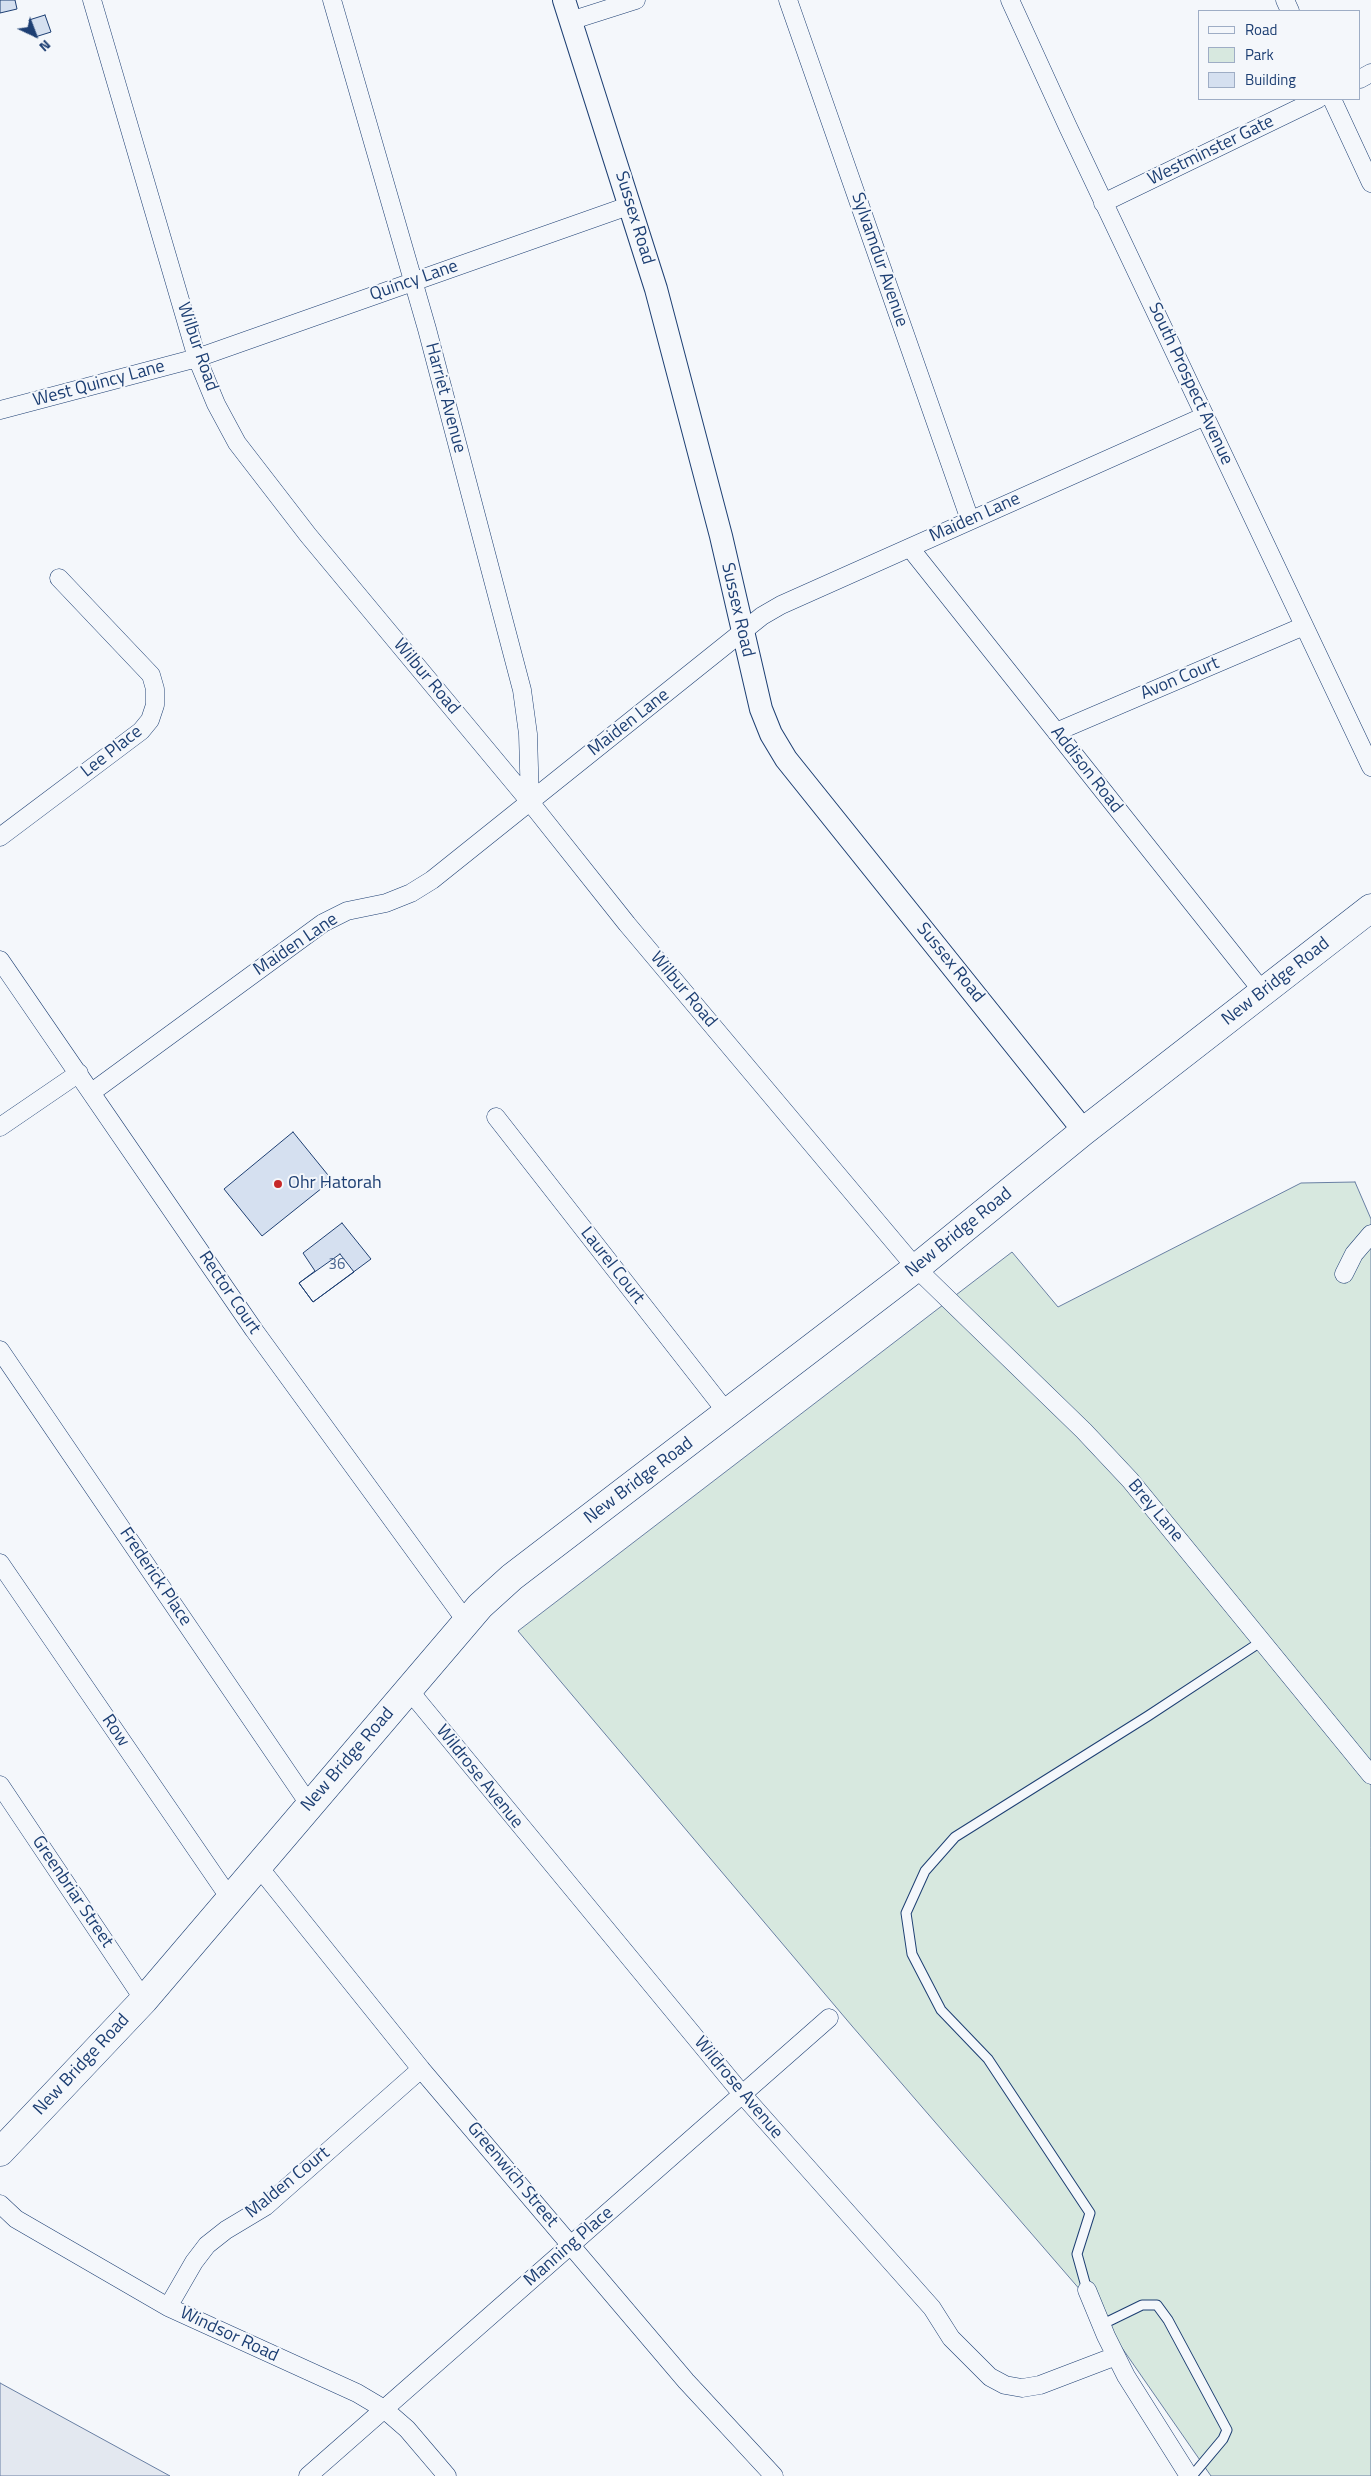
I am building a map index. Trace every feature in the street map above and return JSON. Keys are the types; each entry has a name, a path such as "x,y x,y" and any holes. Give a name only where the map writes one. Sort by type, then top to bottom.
{"main road":[{"name":"New Bridge Road","path":"0,2152 144,2000 466,1622 512,1577 728,1414 916,1268 1084,1131 1371,908"}],"street":[{"name":"Wilbur Road","path":"92,0 197,358 216,404 237,443 308,535 530,802 627,924 916,1268"},
{"name":"Harriet Avenue","path":"332,0 414,282 522,690 528,734 530,802"},
{"path":"567,10 636,0"},
{"name":"Sylvamdur Avenue","path":"788,0 970,520"},
{"name":"South Prospect Avenue","path":"1010,0 1371,768"},
{"name":"Sussex Road","path":"567,10 631,205 678,368 721,536 761,709 771,734 786,759 1084,1131"},
{"name":"Westminster Gate","path":"1104,203 1316,100"},
{"path":"1332,100 1371,183"},
{"name":"Quincy Lane","path":"197,358 631,205"},
{"name":"West Quincy Lane","path":"0,410 197,358"},
{"name":"Maiden Lane","path":"92,1092 323,923 347,911 386,903 432,880 762,616 781,605 1205,416"},
{"name":"Addison Road","path":"910,548 1263,992"},
{"name":"Lee Place","path":"0,837 142,731 150,720 155,705 155,689 151,675 59,578"},
{"name":"Avon Court","path":"1056,732 1304,626"},
{"name":"Rector Court","path":"0,960 254,1330 466,1622"},
{"path":"0,1127 79,1073"},
{"name":"Laurel Court","path":"496,1118 728,1414"},
{"path":"1344,1274 1354,1254 1371,1234"},
{"name":"Brey Lane","path":"916,1268 1091,1438 1130,1480 1371,1776"},
{"name":"Frederick Place","path":"0,1350 309,1804"},
{"name":"Row","path":"0,1563 231,1900"},
{"name":"Wildrose Avenue","path":"408,1689 742,2094 932,2308 951,2338 990,2377 1005,2385 1022,2388 1040,2385 1116,2356"},
{"name":"Greenbriar Street","path":"0,1785 144,2000"},
{"name":"Greenwich Street","path":"258,1866 421,2070 686,2381 774,2476"},
{"name":"Manning Place","path":"308,2476 829,2018"},
{"name":"Malden Court","path":"168,2307 194,2262 207,2245 226,2230 266,2206 421,2070"},
{"name":"Windsor Road","path":"0,2204 16,2219 168,2307 357,2393 384,2410 407,2429 446,2476"},
{"path":"1087,2290 1126,2376 1191,2476"}],"lane":[{"path":"1087,2290 1077,2254 1090,2213 988,2059 941,2010 912,1954 906,1913 925,1871 955,1837 1148,1716 1262,1641"},
{"path":"1102,2325 1142,2305 1157,2305 1168,2320 1227,2430 1223,2439 1191,2476"}],"green space":[{"path":"1355,1182 1371,1219 1371,2476 1211,2476 1088,2299 852,2026 518,1631 1012,1252 1058,1307 1301,1183"}],"shaded area":[{"path":"0,2383 170,2476 0,2476"}],"building":[{"path":"0,0 15,0 17,9 0,13"},
{"path":"45,15 51,32 35,37 29,20"},
{"name":"Ohr Hatorah","path":"293,1132 332,1180 262,1236 224,1189"},
{"path":"342,1223 371,1259 313,1302 299,1283 315,1271 303,1253"},
{"path":"340,1254 354,1272 313,1302 299,1283"}],"place":[{"name":"Ohr Hatorah","path":"278,1184"}]}
